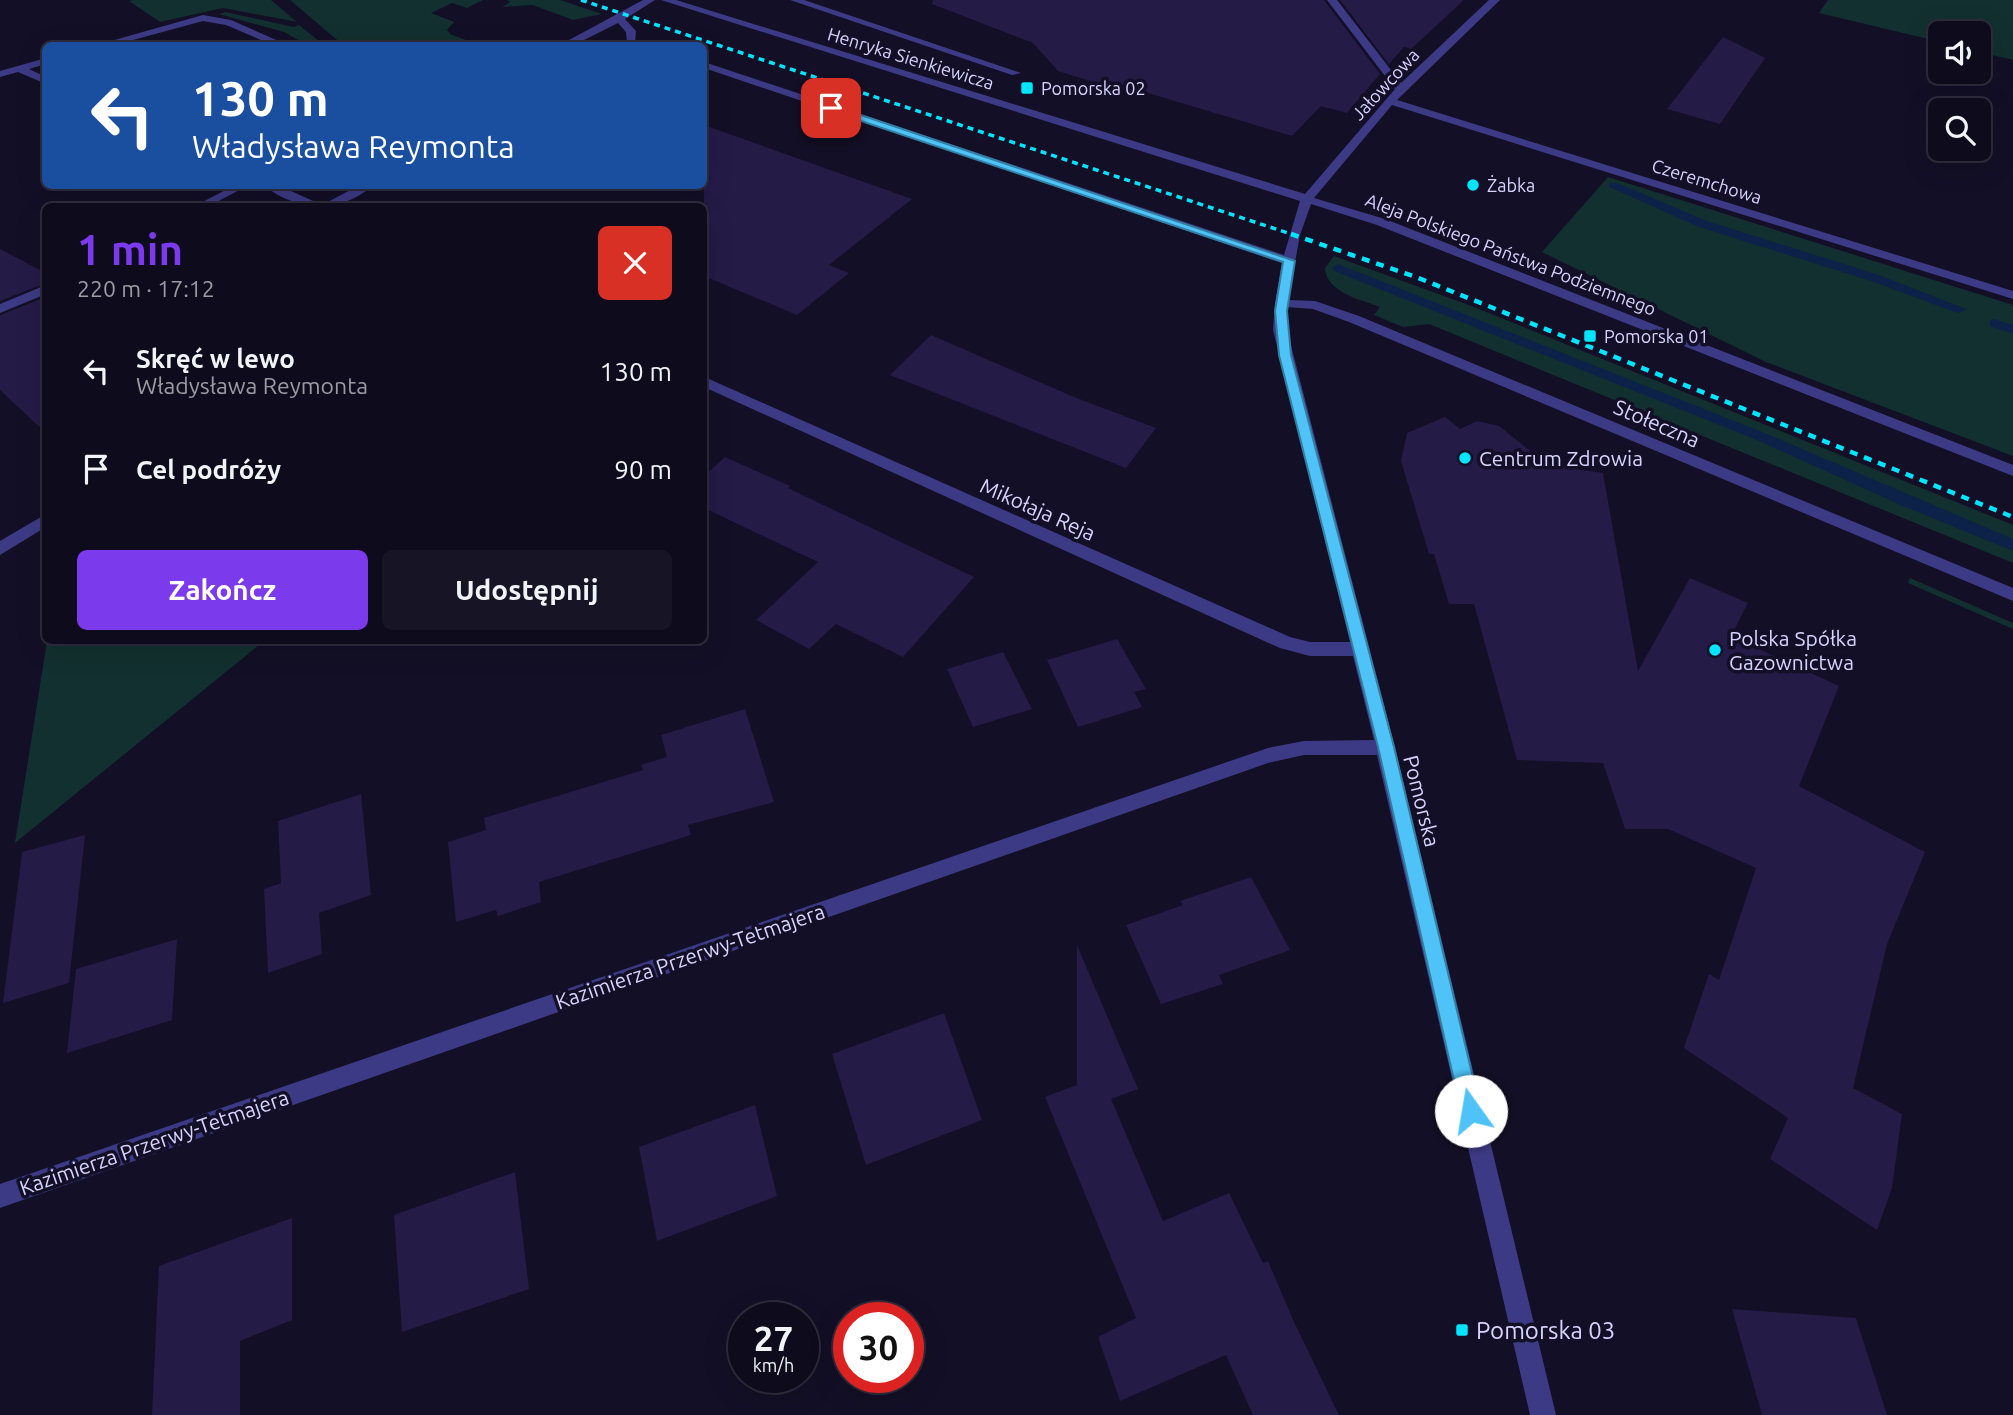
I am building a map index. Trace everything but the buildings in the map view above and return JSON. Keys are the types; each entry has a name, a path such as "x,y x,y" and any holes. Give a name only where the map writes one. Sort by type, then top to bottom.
{"street":[{"path":"571,42 619,19 650,0"},
{"name":"Henryka Sienkiewicza","path":"666,0 1307,199"},
{"path":"795,0 1016,74"},
{"path":"1332,0 1400,89"},
{"name":"Jałowcowa","path":"1307,199 1400,89 1495,0"},
{"path":"113,42 203,18 228,22 276,42"},
{"path":"619,19 631,32 627,42"},
{"path":"0,74 42,62"},
{"path":"707,66 1289,261"},
{"path":"18,68 42,79"},
{"name":"Czeremchowa","path":"1390,101 2013,295"},
{"path":"207,203 235,189"},
{"path":"278,189 310,203"},
{"path":"333,203 360,189"},
{"name":"Pomorska","path":"1307,199 1294,234 1281,303 1280,330 1386,747 1543,1415"},
{"name":"Aleja Polskiego Państwa Podziemnego","path":"1307,199 1445,245 1804,391 2013,471"},
{"path":"0,309 42,291"},
{"name":"Stołeczna","path":"1281,303 1315,305 1354,319 2013,595"},
{"name":"Mikołaja Reja","path":"707,383 1286,643 1310,649 1361,649"},
{"path":"0,549 42,522"},
{"name":"Kazimierza Przerwy-Tetmajera","path":"0,1196 1268,756 1304,748 1386,747"}],"green space":[{"path":"271,0 297,22 223,8 160,22 129,1"},
{"path":"290,0 483,0 467,8 452,3 431,13 454,22 447,30 450,34 471,42 339,42"},
{"path":"507,0 560,0 602,14 573,20 533,5 502,7 510,2"},
{"path":"1828,0 2013,0 2013,60 1991,55 1991,21 1928,21 1928,39 1819,13"},
{"path":"225,12 294,27 299,25 320,42 302,42 284,32 219,14"},
{"path":"1608,177 2013,305 2013,456 1766,362 1542,252"},
{"path":"1334,256 1474,307 2013,525 2013,563 1429,324 1403,327 1374,315 1380,307 1346,294 1331,283 1325,268"},
{"path":"1910,578 2013,623 2013,629 1908,583"},
{"path":"46,644 260,644 15,843"}],"waterway":[{"path":"1613,185 1703,224 1875,278 1960,309"},
{"path":"1338,268 1762,437 2013,545"},
{"path":"1995,323 2013,330"}],"railway":[{"path":"581,0 1293,235"},
{"path":"1293,235 1297,236"},
{"path":"1293,235 1416,277 2013,517"}],"place":[{"name":"Pomorska 02","path":"1027,88"},
{"name":"Żabka","path":"1473,185"},
{"name":"Pomorska 01","path":"1590,336"},
{"name":"Centrum Zdrowia","path":"1465,458"},
{"name":"Polska Spółka Gazownictwa","path":"1715,650"},
{"name":"Pomorska 03","path":"1462,1330"}],"route":[{"path":"831,108 1289,261 1281,303 1280,330 1285,355 1386,747 1471,1111"}]}
